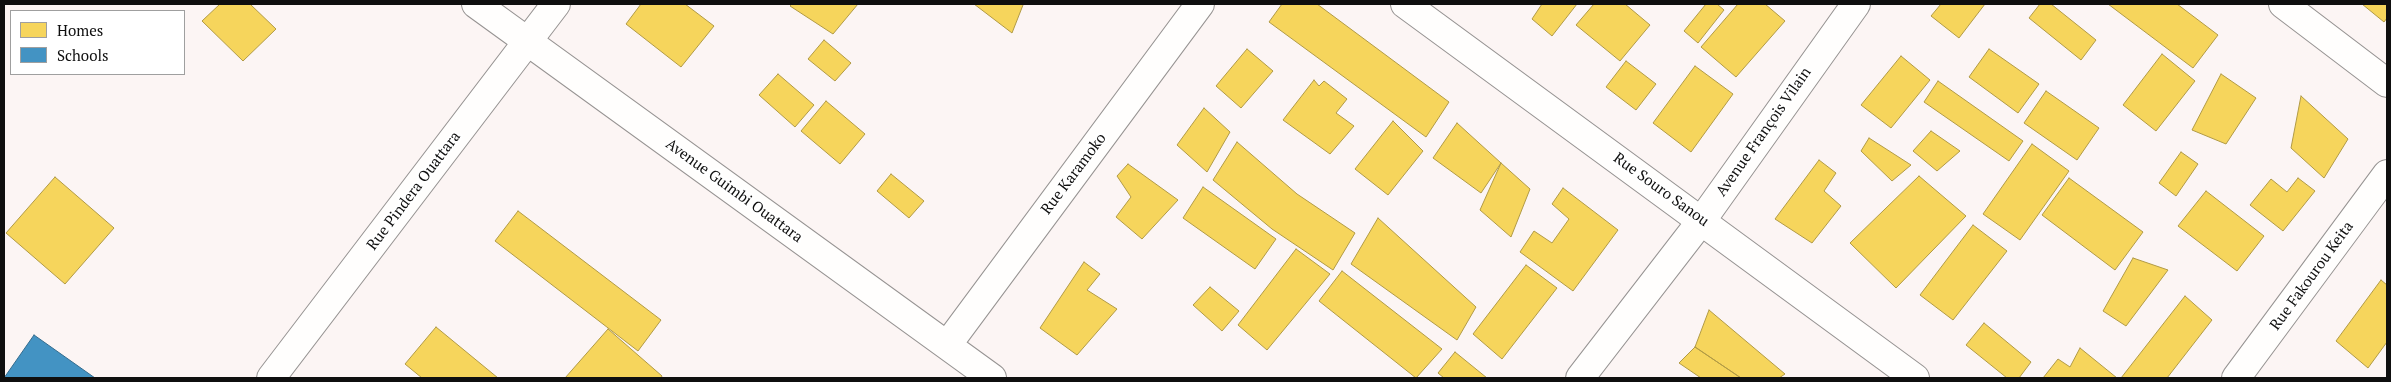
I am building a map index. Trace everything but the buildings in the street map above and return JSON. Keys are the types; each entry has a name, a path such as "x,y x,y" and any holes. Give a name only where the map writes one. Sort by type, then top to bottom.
{"street":[{"name":"Avenue Guimbi Ouattara","path":"476,4 948,344 992,378"},
{"name":"Rue Pindera Ouattara","path":"271,378 556,4"},
{"name":"Rue Karamoko","path":"948,344 1200,4"},
{"name":"Rue Souro Sanou","path":"1405,4 1915,378"},
{"name":"Avenue François Vilain","path":"1580,378 1702,220 1856,4"},
{"path":"2282,4 2387,83"},
{"name":"Rue Fakourou Keita","path":"2236,378 2387,174"}]}
